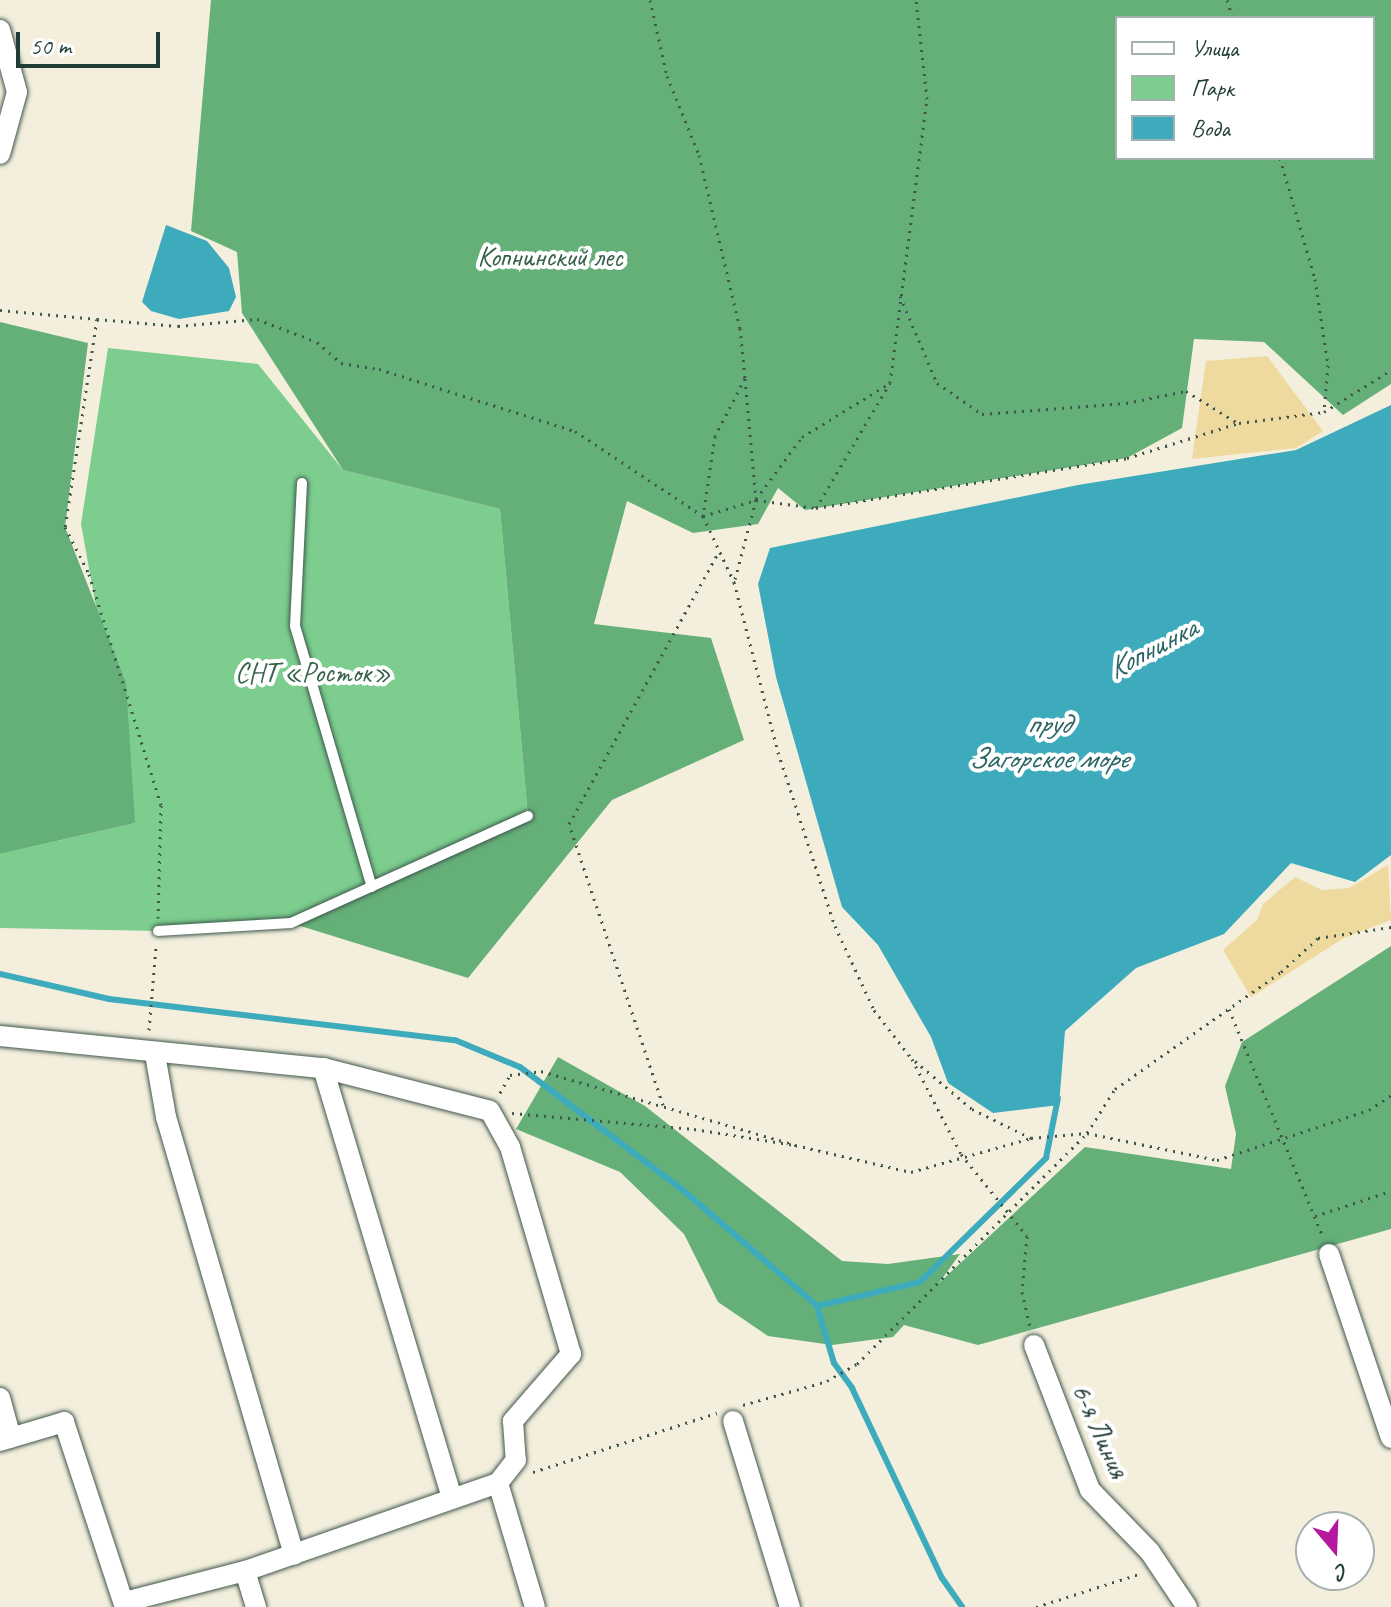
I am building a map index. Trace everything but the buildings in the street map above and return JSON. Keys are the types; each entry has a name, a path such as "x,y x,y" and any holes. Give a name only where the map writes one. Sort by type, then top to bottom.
{"street":[{"path":"0,30 14,75 14,114 0,154"},
{"path":"0,1036 155,1054 323,1068 490,1111 510,1147 571,1354 513,1421 516,1460 498,1483 245,1571 125,1604 64,1422 5,1439 0,1398"},
{"path":"155,1054 166,1117 294,1555"},
{"path":"323,1068 452,1498"},
{"path":"1329,1254 1391,1438"},
{"name":"6-я Линия","path":"1034,1345 1090,1490 1160,1567 1187,1607"},
{"path":"733,1421 790,1607"},
{"path":"498,1483 535,1607"},
{"path":"245,1571 256,1607"}],"lane":[{"path":"302,483 295,626 372,887"},
{"path":"158,931 291,923 528,816"}],"path":[{"path":"650,0 667,76 699,155 740,328 756,500 734,582"},
{"path":"816,508 890,383 898,292 927,99 916,0"},
{"path":"1281,160 1315,279 1328,365 1324,412"},
{"path":"898,292 937,383 982,414 1126,403 1186,391 1239,423"},
{"path":"0,310 178,326 257,319 317,342 341,363 379,369 575,431 703,516 734,582 778,752 835,926 874,1010 912,1059 961,1154 1027,1236 1022,1292 1034,1345"},
{"path":"97,319 65,527 89,574 161,805 158,931 148,1044 155,1054"},
{"path":"703,516 756,500 816,508 1127,458 1239,423 1324,412 1391,370"},
{"path":"703,516 715,436 745,378"},
{"path":"756,500 802,437 890,383"},
{"path":"664,1106 569,824 719,551"},
{"path":"498,1483 827,1381 857,1364 1005,1208 1087,1133 1115,1089 1229,1009 1318,938 1391,927"},
{"path":"1229,1009 1329,1254"},
{"path":"912,1059 972,1109 1031,1138"},
{"path":"510,1075 541,1071 795,1145 911,1172 961,1154 1031,1138 1076,1133 1217,1160 1369,1110 1391,1095"},
{"path":"490,1111 694,1129 795,1145"},
{"path":"1314,1216 1391,1191"},
{"path":"1036,1607 1160,1567"}],"green space":[{"name":"Копнинский лес","path":"211,0 1391,0 1391,384 1343,415 1264,342 1194,339 1182,428 1127,458 805,510 778,488 758,524 693,533 627,501 594,624 711,638 744,740 612,800 468,978 291,923 528,816 500,509 343,470 242,313 237,252 191,231"},
{"path":"0,322 88,343 65,527 126,683 135,823 0,854"},
{"name":"СНТ «Росток»","path":"108,348 258,364 343,470 500,509 528,816 291,923 158,931 0,928 0,854 135,823 81,524"},
{"path":"1391,946 1391,1229 978,1345 904,1325 893,1337 832,1345 768,1336 718,1302 684,1234 620,1172 516,1129 558,1057 645,1106 842,1261 888,1264 960,1254 939,1283 1085,1147 1231,1169 1236,1134 1225,1086 1242,1042"}],"sand":[{"path":"1267,356 1323,431 1296,448 1192,459 1206,361"},
{"path":"1388,865 1391,920 1344,938 1251,997 1223,950 1257,920 1263,904 1295,877 1322,890 1349,888"}],"water":[{"path":"166,225 207,241 229,268 236,297 229,311 179,319 151,311 142,302"},
{"name":"пруд Загорское море","path":"1391,405 1391,855 1355,882 1291,863 1224,934 1136,968 1065,1031 1059,1105 993,1113 948,1083 931,1037 878,945 842,907 776,677 758,584 770,548 1078,485 1296,450"}],"waterway":[{"path":"0,974 109,999 455,1040 520,1067 684,1191 817,1306 920,1282 1046,1158 1058,1098"},
{"path":"817,1306 834,1363 852,1388 942,1578 962,1607"}],"water label":[{"name":"Копнинка","path":"1152,648"}]}
